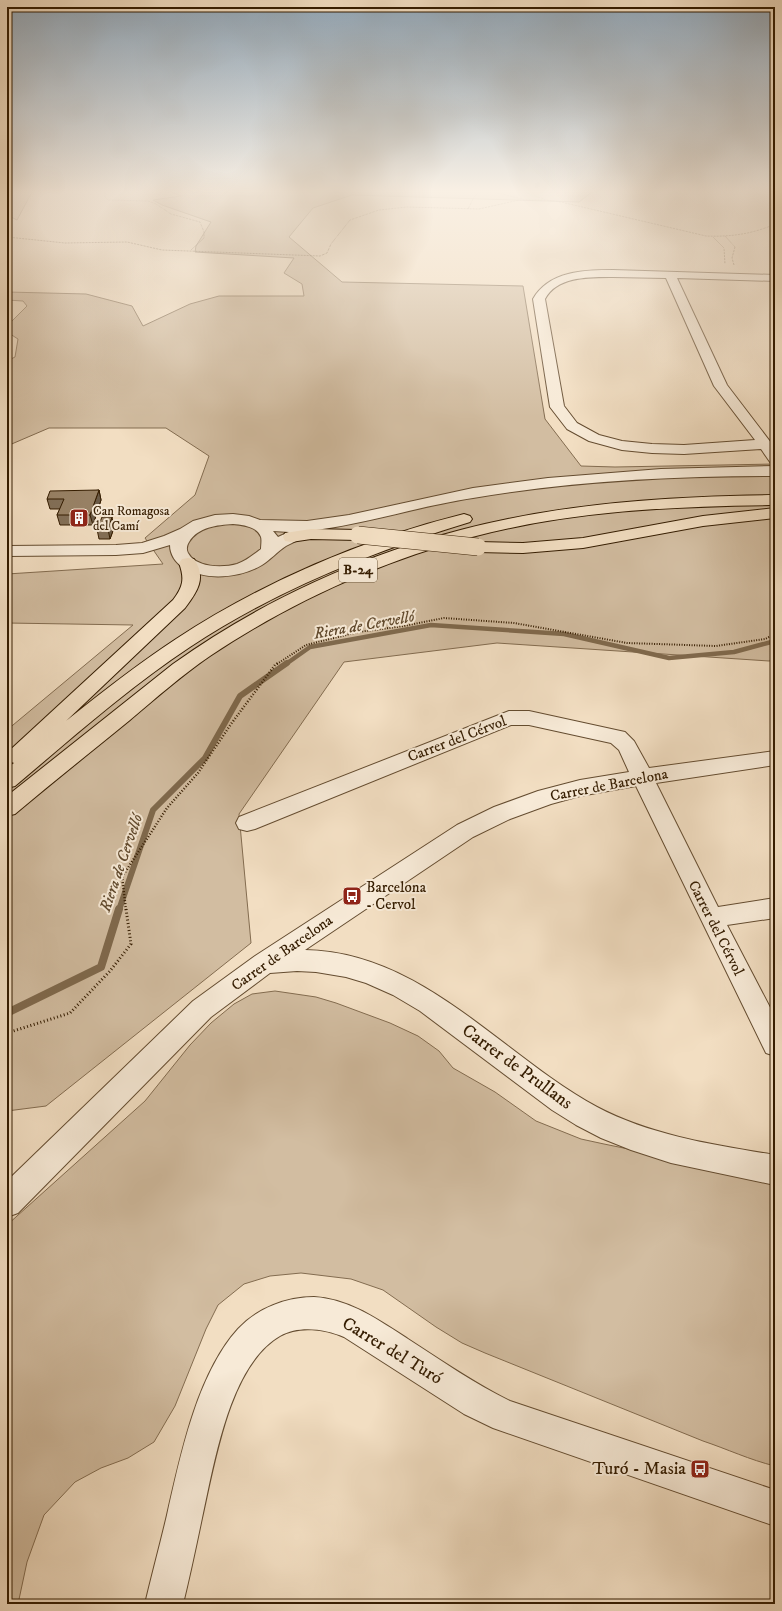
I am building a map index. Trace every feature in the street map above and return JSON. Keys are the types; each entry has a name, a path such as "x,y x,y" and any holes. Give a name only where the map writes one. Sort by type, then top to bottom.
{"highway":[{"name":"B-24","path":"7,780 153,664 231,613 323,567 426,530 503,511 575,500 671,490 775,488"},
{"name":"B-24","path":"7,808 149,693 213,645 305,593 360,569 465,534 507,524 576,513 664,503 722,500 775,500"},
{"path":"291,537 311,534 358,535 478,547 523,548 583,543 704,521 775,513"},
{"path":"7,764 178,604 193,584 193,575 186,561"}],"street":[{"path":"765,444 665,450 640,449 613,444 587,434 567,422 557,407 539,299 542,292 559,281 581,275 614,273 775,278"},
{"path":"670,275 721,386 775,459"},
{"path":"259,525 290,527 327,523 440,499 559,481 654,474 775,471"},
{"path":"7,551 116,550 154,546 186,533 207,522 221,519 248,521 259,525 266,530 270,536 271,543 269,550"},
{"path":"116,550 159,554 186,561 207,570 237,569 262,558 269,550 291,537 327,523"},
{"path":"186,533 180,540 178,547 180,554 186,561"},
{"name":"Carrer del Cérvol","path":"246,822 509,718 517,717 618,737 627,746 711,918 775,1044"},
{"name":"Carrer de Barcelona","path":"7,1202 202,1009 264,964 465,831 502,814 546,797 580,788 642,777 775,758"},
{"path":"711,918 775,908"},
{"name":"Carrer de Prullans","path":"264,964 295,960 316,961 351,968 387,979 409,990 429,1003 545,1089 576,1110 609,1128 643,1141 685,1153 775,1170"},
{"name":"Carrer del Turó","path":"164,1604 197,1461 221,1386 233,1363 242,1351 252,1338 266,1326 281,1319 307,1313 321,1313 337,1317 356,1325 476,1402 505,1416 775,1508"}],"path":[{"path":"727,267 733,276"},
{"path":"733,276 734,267"},
{"path":"7,1033 70,1014 110,971 131,944 122,877 167,808 198,773 240,711 275,665 306,645 358,632 404,626 444,618 514,623 627,643 716,646 765,639 775,634"}],"shaded area":[{"path":"288,267 325,267 342,282 523,286 545,419 581,466 615,467 775,464 775,660 769,661 497,643 344,662 239,814 251,943 46,1106 7,1111 7,730 133,625 7,623 7,574 163,564 145,538 195,495 209,456 166,428 49,428 7,446 7,361 15,357 18,339 7,332 7,326 27,306 23,301 7,300 7,292 86,294 132,306 143,326 190,304 219,296 304,296 302,284 284,273"},
{"path":"275,991 316,997 336,1003 390,1023 418,1036 439,1051 453,1068 495,1092 536,1121 581,1139 775,1179 775,1466 748,1458 703,1441 462,1343 383,1290 351,1279 301,1273 270,1276 244,1284 218,1305 206,1329 175,1406 154,1442 128,1458 101,1468 75,1482 44,1515 27,1562 18,1604 7,1604 7,1225 145,1101 190,1045 211,1023 234,1004 252,994"}],"building":[{"path":"99,490 90,515 57,515 64,499 47,499 50,491"},
{"path":"102,517 112,517 108,529 97,529"}],"waterway":[{"name":"Riera de Cervelló","path":"286,664 310,647 431,625 564,634 669,658 734,652 775,641"},
{"name":"Riera de Cervelló","path":"119,910 153,810 205,758 240,696 287,663"},
{"name":"Riera de Cervelló","path":"7,1013 101,967 119,909"}],"place":[{"name":"Can Romagosa del Camí","path":"79,518"},
{"name":"Barcelona - Cervol","path":"352,896"},
{"name":"Turó - Masia","path":"700,1469"}]}
